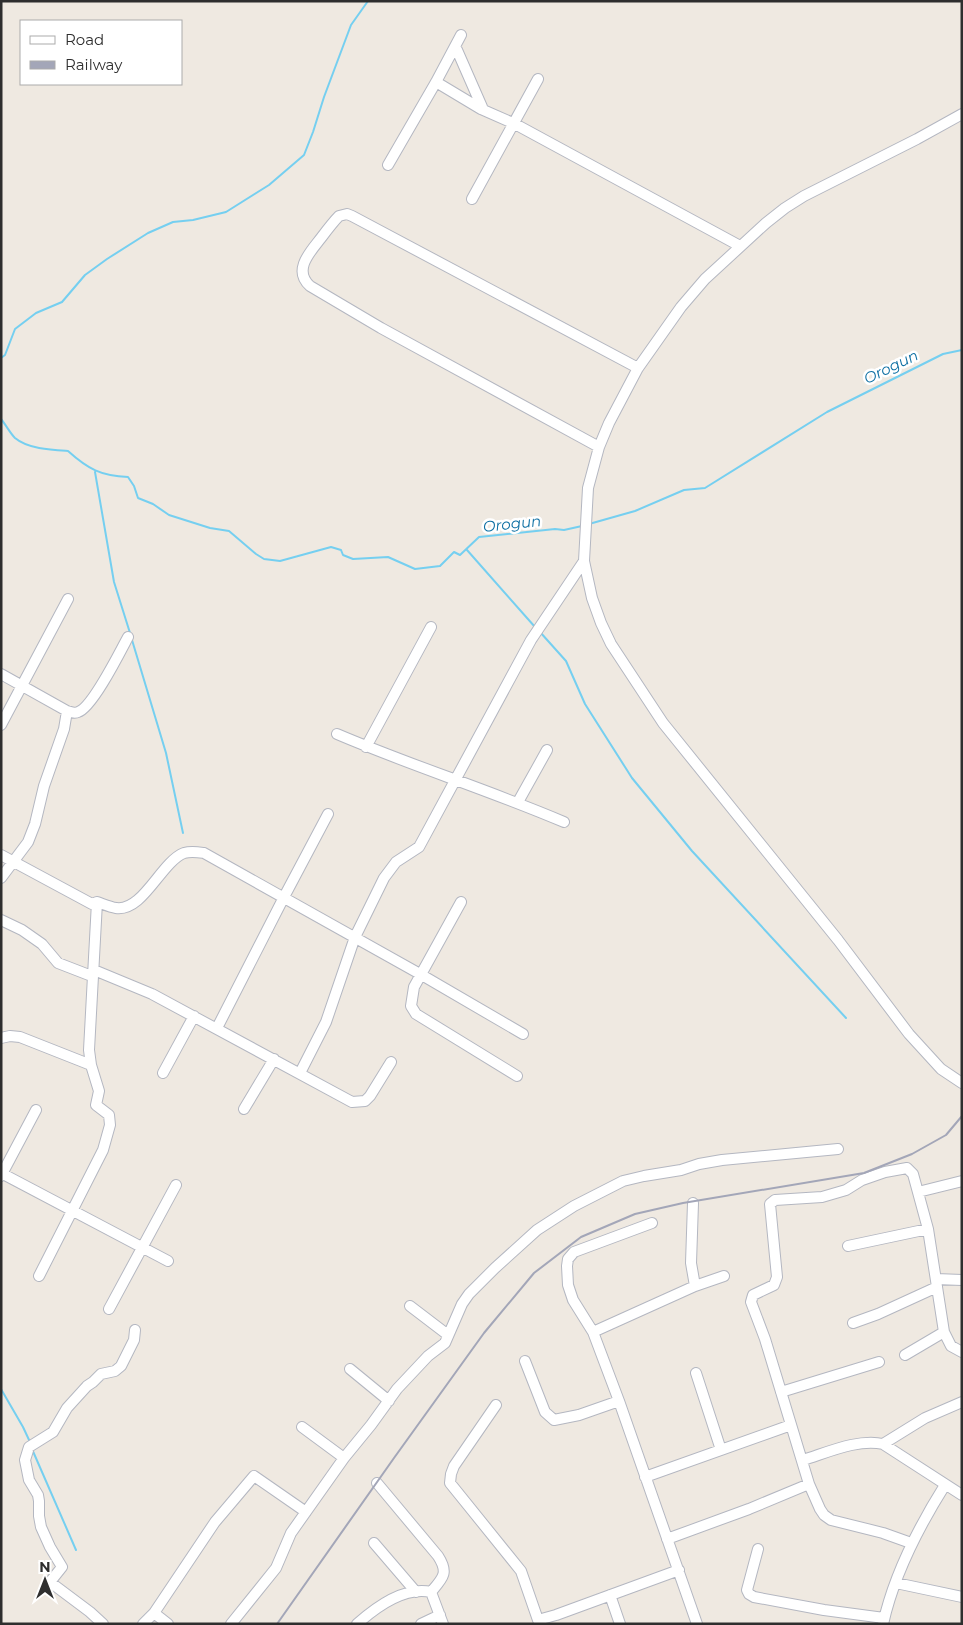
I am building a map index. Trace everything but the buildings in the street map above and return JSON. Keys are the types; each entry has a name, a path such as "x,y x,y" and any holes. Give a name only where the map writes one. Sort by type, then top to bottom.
{"street":[{"path":"388,165 461,35"},
{"path":"457,50 482,107 481,109"},
{"path":"472,200 538,79"},
{"path":"436,82 481,109 514,124 740,246"},
{"path":"962,114 804,196 766,223 740,246 705,279 681,307 638,368 609,423 599,448 588,488 584,562 592,598 604,630 627,671 663,723 838,940 909,1034 941,1069 962,1083"},
{"path":"599,448 381,328 310,286 304,281 302,275 305,258 340,216 347,214 638,368"},
{"path":"300,1073 326,1022 355,937 384,878 396,862 418,847 531,640 584,562"},
{"path":"1,725 68,599"},
{"path":"366,747 432,627"},
{"path":"1,674 67,711 73,713 80,712 97,692 128,637"},
{"path":"1,878 28,842 35,824 44,786 64,729 67,711"},
{"path":"337,734 366,747 518,802 564,822"},
{"path":"518,802 547,750"},
{"path":"217,1028 328,814"},
{"path":"1,855 92,904 97,902 116,908 126,907 140,898 184,854 192,852 204,853 523,1034"},
{"path":"39,1276 103,1150 110,1125 109,1115 96,1105 99,1091 91,1065 89,1050 97,902"},
{"path":"461,902 420,974 414,987 411,1006 416,1014 517,1076"},
{"path":"1,920 22,930 42,944 58,963 89,975 94,970"},
{"path":"94,970 152,994 352,1102 365,1102 391,1062"},
{"path":"163,1073 194,1016"},
{"path":"1,1038 10,1036 20,1037 91,1065"},
{"path":"244,1109 274,1059"},
{"path":"36,1110 2,1174 168,1261"},
{"path":"231,1624 276,1568 291,1533 344,1458 397,1389 422,1362 444,1343 462,1304 494,1268 537,1230 574,1206 622,1181 722,1160 838,1149"},
{"path":"911,1543 884,1532 831,1520 820,1509 809,1484 751,1298 753,1295 774,1285 777,1277 770,1204 775,1200 822,1197 846,1190 862,1180 898,1168 907,1168 913,1174 928,1229 944,1332 951,1346 962,1352"},
{"path":"918,1192 962,1181"},
{"path":"109,1309 176,1185"},
{"path":"693,1202 691,1263 695,1286"},
{"path":"652,1223 574,1252 568,1259 568,1286 573,1300 593,1332 697,1624"},
{"path":"848,1246 928,1229"},
{"path":"593,1332 695,1286 724,1276"},
{"path":"853,1323 878,1314 937,1283 962,1280"},
{"path":"410,1306 448,1335"},
{"path":"103,1624 50,1582 62,1567 41,1527 39,1516 40,1500 29,1480 25,1460 29,1447 53,1432 67,1408 87,1386 101,1374 115,1371 121,1366 134,1340 135,1330"},
{"path":"905,1355 944,1332"},
{"path":"525,1361 545,1412 554,1420 579,1415 619,1402"},
{"path":"781,1392 879,1362"},
{"path":"350,1369 389,1401"},
{"path":"696,1373 721,1450"},
{"path":"883,1444 925,1418 962,1402"},
{"path":"496,1405 454,1466 450,1483 521,1571 539,1622 679,1570"},
{"path":"645,1477 791,1425"},
{"path":"302,1427 344,1458"},
{"path":"803,1460 869,1442 883,1444 962,1495"},
{"path":"143,1624 154,1612 215,1522 254,1476 306,1512"},
{"path":"377,1484 444,1564 445,1570 440,1581 431,1592"},
{"path":"667,1539 749,1509 809,1484"},
{"path":"758,1549 747,1590 754,1597 883,1621 911,1543 945,1485"},
{"path":"374,1543 416,1592"},
{"path":"896,1583 962,1597"},
{"path":"357,1624 393,1598 416,1592 431,1592"},
{"path":"421,1624 442,1619 431,1592"},
{"path":"610,1595 620,1624"},
{"path":"154,1612 168,1624"}],"waterway":[{"path":"1,358 5,355 15,329 36,313 62,302 85,275 107,259 148,233 173,222 193,220 226,212 269,185 304,155 351,25 368,1"},
{"name":"Orogun","path":"589,524 635,511 684,490 705,488 827,412 943,354 962,350"},
{"name":"Orogun","path":"1,419 13,436 20,442 40,448 68,451 82,463 95,470 110,475 128,477 134,486 138,498 153,504 169,515 210,528 229,531 264,559 280,561 331,547 341,550 343,555 353,559 388,557 415,569 440,566 454,552 460,555 479,537 555,529 564,530 582,526"},
{"path":"95,472 114,582 130,633"},
{"path":"467,550 535,627"},
{"path":"540,632 566,661 585,704 632,778 692,851 846,1018"},
{"path":"132,640 166,753 183,833"},
{"path":"1,1389 30,1442"},
{"path":"32,1449 76,1550"}],"railway":[{"path":"277,1624 484,1333 534,1273 581,1237 635,1214 683,1203 864,1173 912,1154 946,1135 962,1116"}]}
